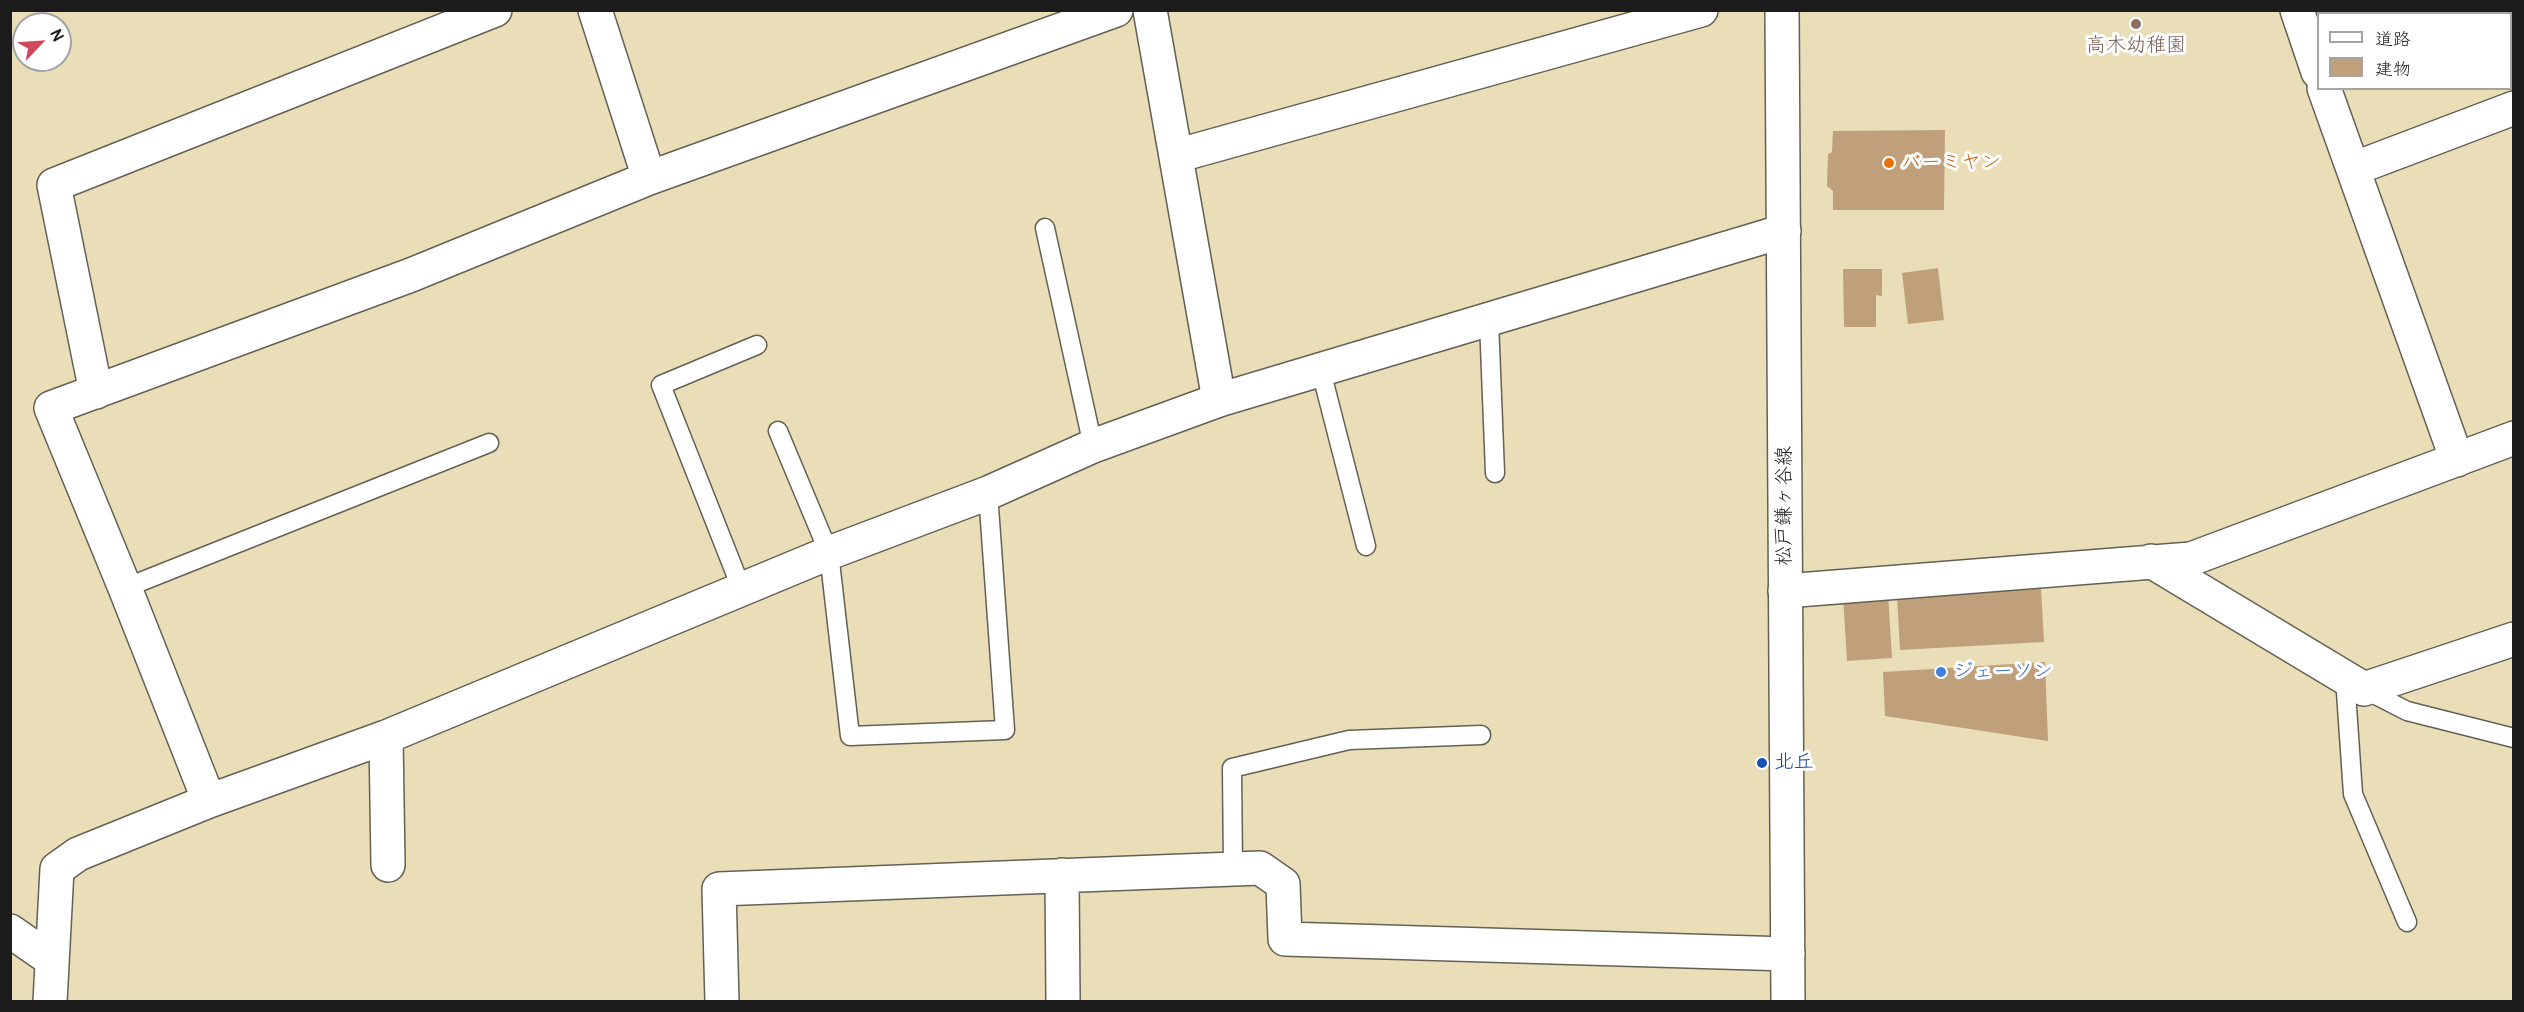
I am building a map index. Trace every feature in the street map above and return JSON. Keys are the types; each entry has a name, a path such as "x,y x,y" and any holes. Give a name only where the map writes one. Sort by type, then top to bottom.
{"street":[{"path":"96,392 54,185 495,10"},
{"path":"209,801 51,408 411,275 649,178 1116,10"},
{"path":"1150,10 1219,400"},
{"path":"1176,156 1701,10"},
{"name":"松戸鎌ヶ谷線","path":"1782,10 1788,1002"},
{"path":"2297,10 2317,66"},
{"path":"596,11 649,178"},
{"path":"2325,90 2457,460"},
{"path":"2353,169 2514,108"},
{"path":"50,1002 57,869 78,854 209,801 386,737 829,553 988,492 1093,446 1219,400 1784,231"},
{"path":"1785,591 2191,559 2514,438"},
{"path":"2151,561 2354,683 2514,639"},
{"path":"386,737 388,865"},
{"path":"722,1002 719,888 1260,868 1283,884 1285,939 1788,954"},
{"path":"1062,875 1063,1002"},
{"path":"10,931 52,960"}],"lane":[{"path":"1045,228 1093,446"},
{"path":"1489,321 1495,472"},
{"path":"742,590 661,385 757,345"},
{"path":"1321,370 1366,546"},
{"path":"778,431 829,553 850,736 1005,730 988,492"},
{"path":"125,588 489,443"},
{"path":"2407,922 2353,794 2354,683 2407,711 2514,738"},
{"path":"1233,868 1232,768 1349,740 1481,735"}],"building":[{"path":"1945,130 1944,210 1833,210 1833,191 1827,186 1828,154 1832,152 1833,131"},
{"path":"1938,268 1944,320 1908,324 1902,273"},
{"path":"1843,269 1882,269 1882,296 1876,295 1876,327 1844,327"},
{"path":"2041,588 2044,642 1900,650 1897,597"},
{"path":"1888,593 1892,658 1847,661 1843,596"},
{"path":"2045,662 2048,741 1885,716 1883,672"}],"place":[{"name":"高木幼稚園","path":"2136,24"},
{"name":"バーミヤン","path":"1889,163"},
{"name":"ジェーソン","path":"1941,672"},
{"name":"北丘","path":"1762,763"}]}
